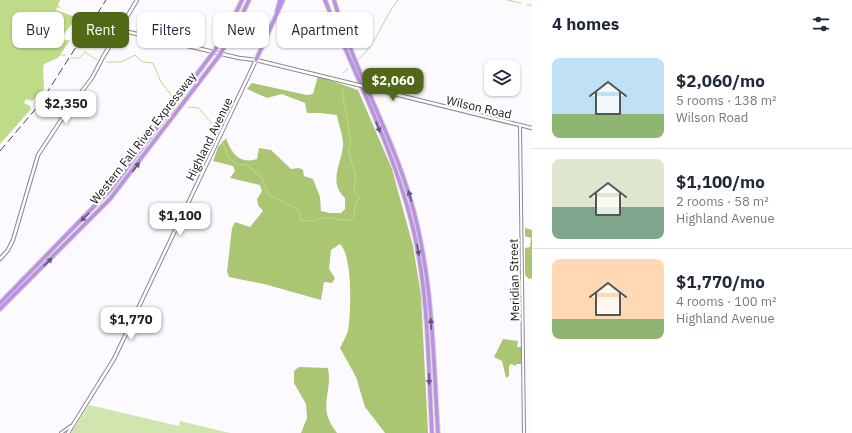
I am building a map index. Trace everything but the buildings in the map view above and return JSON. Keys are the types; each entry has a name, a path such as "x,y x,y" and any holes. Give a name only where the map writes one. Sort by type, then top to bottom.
{"highway":[{"name":"Western Fall River Expressway","path":"0,303 111,189 215,50 232,22 242,0"},
{"name":"Western Fall River Expressway","path":"0,309 110,199 138,165 222,52 237,26 249,0"},
{"path":"256,60 274,22 281,0"},
{"path":"325,0 391,159 413,228 424,292 432,433"},
{"path":"334,0 346,35 401,170 418,225 429,290 438,433"}],"main road":[{"path":"129,15 138,0"},
{"name":"Wilson Road","path":"129,32 239,58 256,60 532,128"},
{"path":"0,259 13,240 38,155 67,110 92,78 109,48"},
{"name":"Highland Avenue","path":"74,423 114,359 256,60"},
{"path":"68,433 74,423"}],"street":[{"name":"Meridian Street","path":"520,126 524,433"},
{"name":"Highland Avenue","path":"61,433 74,423"}],"shaded area":[{"path":"0,0 60,0 58,5 61,8 57,7 56,10 62,12 12,12 12,48 64,48 64,40 70,40 58,58 44,64 44,89 32,101 26,99 24,103 30,106 31,109 0,144"},
{"path":"64,13 72,16 71,25 64,34"},
{"path":"318,76 358,90 392,169 413,246 421,295 428,433 385,433 365,407 356,377 340,348 348,331 350,286 347,260 344,250 340,244 331,250 329,269 335,278 332,283 324,282 321,300 264,284 229,277 227,272 232,228 235,222 250,227 263,211 258,205 257,199 262,191 260,185 230,178 235,171 233,166 213,161 218,147 226,138 234,153 241,159 257,159 259,148 271,150 291,169 299,168 303,170 304,176 313,179 320,197 321,211 341,213 345,209 345,198 337,186 336,180 343,146 337,115 307,113 305,103 282,94 267,98 247,89 252,83 307,95 313,94"},
{"path":"525,228 532,230 532,278 529,279 525,275 525,248 530,247 531,238 525,236"},
{"path":"503,339 518,341 517,347 522,347 521,364 516,364 516,366 511,364 509,366 509,376 506,378 502,361 494,357"},
{"path":"299,367 328,368 329,386 326,408 327,415 337,433 301,433 307,418 306,404 294,383 294,371"},
{"path":"89,405 179,426 180,421 230,433 71,433"}],"waterway":[{"path":"359,59 371,45 398,0"},
{"path":"507,0 521,3"},
{"path":"527,4 532,6"},
{"path":"71,58 79,58 85,52 97,60"},
{"path":"60,55 65,55"},
{"path":"107,62 121,62 135,55 143,62 153,63 161,82 172,96"},
{"path":"343,73 348,69"},
{"path":"222,141 229,158 238,165 246,164 262,178 269,195 299,210 301,220 312,221 326,218 349,221 355,216 354,210 359,196 355,193 354,187 356,177 348,149 351,144 342,89"},
{"path":"188,107 199,108 217,130"}],"railway":[{"path":"0,151 39,105 106,0"}]}
